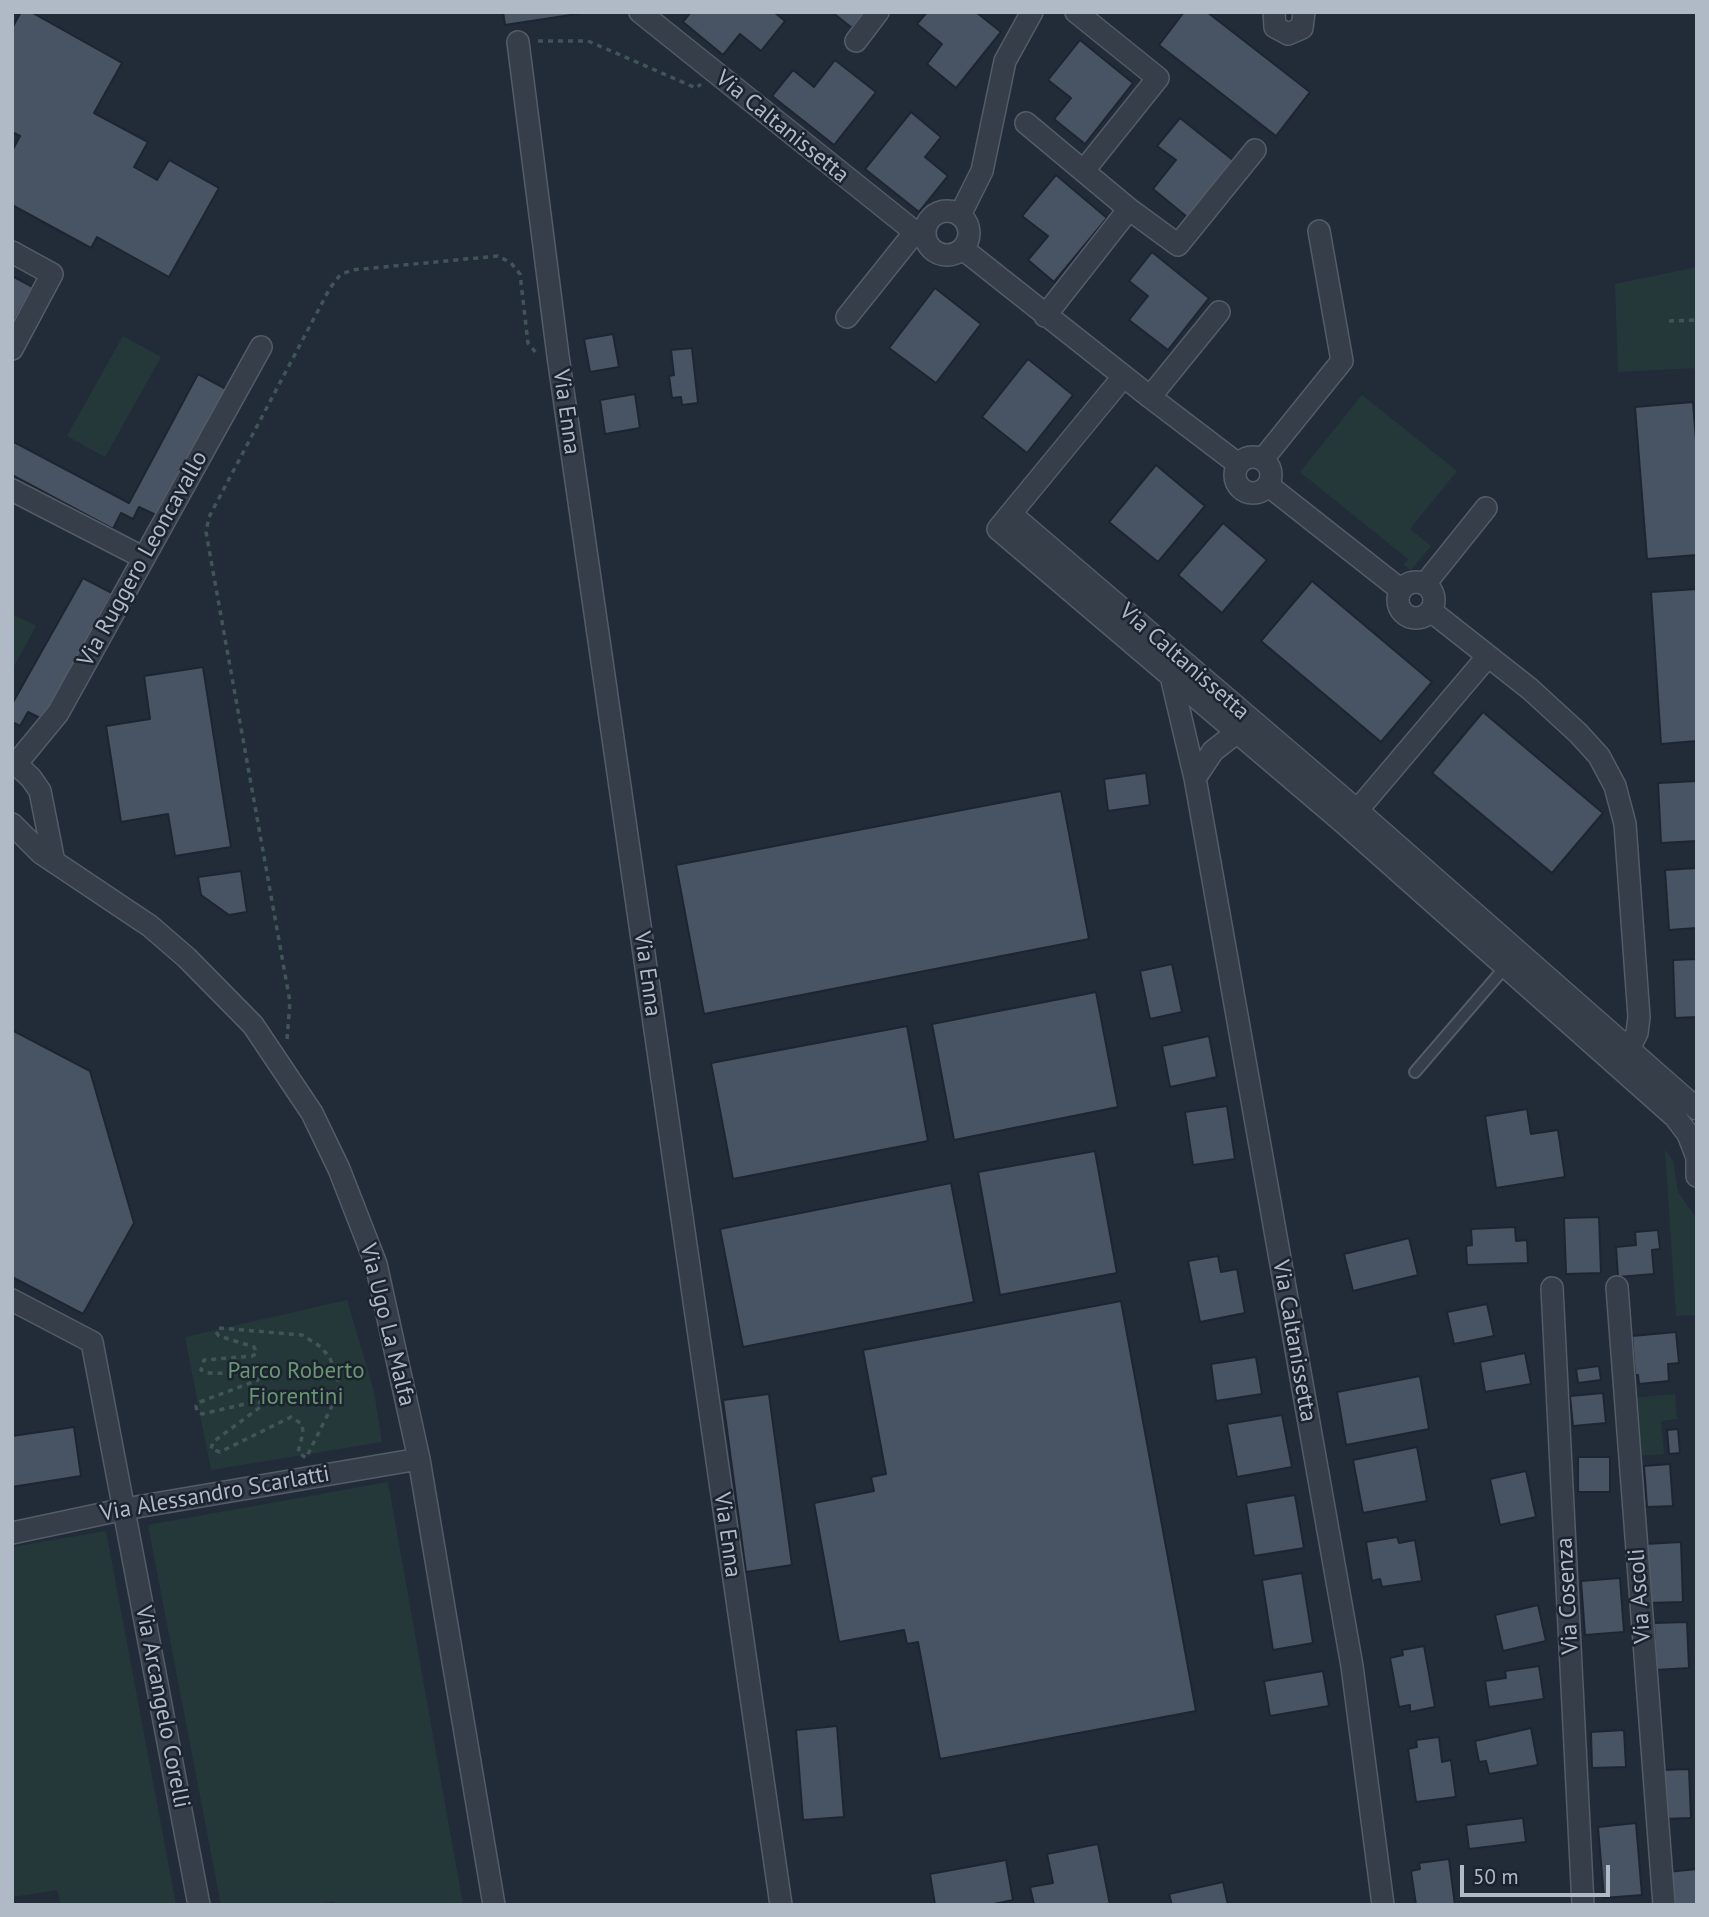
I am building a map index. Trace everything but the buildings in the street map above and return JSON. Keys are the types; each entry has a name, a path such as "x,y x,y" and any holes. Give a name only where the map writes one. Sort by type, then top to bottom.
{"street":[{"name":"Via Caltanissetta","path":"640,12 920,236"},
{"path":"856,41 878,12"},
{"path":"960,215 982,171 1005,61 1032,12"},
{"path":"1076,12 1158,78 1085,169"},
{"path":"1274,12 1275,27 1288,34 1302,28 1304,12"},
{"name":"Via Enna","path":"518,42 558,356 781,1905"},
{"path":"1026,123 1085,169 1129,209 1178,245 1255,150"},
{"path":"1045,316 1129,209"},
{"path":"847,317 920,236 926,224 937,213 952,211 960,215 965,220 969,235 963,249 949,256 934,252 920,236"},
{"path":"1263,459 1342,361 1319,231"},
{"path":"963,249 1123,377 1238,464"},
{"path":"12,252 52,274 12,349"},
{"path":"1150,397 1219,312"},
{"name":"Via Ruggero Leoncavallo","path":"14,766 55,718 261,347"},
{"path":"1004,522 1123,377"},
{"path":"1252,456 1263,459 1271,468 1269,486 1259,493 1242,490 1236,481 1238,464 1252,456"},
{"path":"1269,486 1401,590"},
{"path":"12,490 144,558"},
{"path":"1425,584 1486,508"},
{"name":"Via Caltanissetta","path":"1004,522 1236,733 1351,817"},
{"name":"Via Caltanissetta","path":"1004,522 1351,817 1624,1060 1675,1117 1688,1135 1696,1154"},
{"path":"1415,582 1425,584 1434,600 1431,611 1415,619 1405,615 1397,600 1401,590 1415,582"},
{"path":"1431,611 1578,733 1599,756 1615,786 1625,824 1639,1009 1637,1033 1624,1060"},
{"path":"1351,817 1488,656"},
{"name":"Via Caltanissetta","path":"1171,676 1195,778 1352,1666 1383,1905"},
{"name":"Via Caltanissetta","path":"1195,778 1213,751 1236,733"},
{"path":"14,766 32,778 40,791 48,857"},
{"name":"Via Ugo La Malfa","path":"12,824 48,857 112,898 187,958 254,1025 312,1113 339,1169 376,1264 419,1459 494,1905"},
{"name":"Via Ugo La Malfa","path":"13,849 48,857"},
{"name":"Via Caltanissetta","path":"1624,1060 1697,1109"},
{"path":"1696,1154 1697,1176"},
{"name":"Via Ascoli","path":"1617,1287 1664,1905"},
{"name":"Via Cosenza","path":"1552,1288 1583,1905"},
{"name":"Via Arcangelo Corelli","path":"12,1300 92,1342 199,1905"},
{"name":"Via Alessandro Scarlatti","path":"12,1533 125,1509 419,1459"}],"lane":[{"path":"1415,1072 1511,960"}],"path":[{"path":"518,42 588,41 696,88 715,73"},
{"path":"285,1069 290,1003 206,532 209,517 330,288 340,275 352,270 498,256 511,263 520,274 528,343 537,355 546,358 558,356"},
{"path":"1669,321 1697,320"},
{"path":"219,1328 302,1335 321,1347 330,1358 339,1392 306,1458 298,1450 304,1429 299,1421 291,1417 219,1452 212,1451 213,1442 263,1405 258,1401 202,1414 197,1412 197,1404 256,1381 257,1378 252,1374 201,1370 204,1360 252,1356 257,1353 254,1347 219,1336 216,1332 219,1328"}],"green space":[{"path":"1697,267 1697,368 1618,372 1615,284"},
{"path":"123,336 161,357 105,457 67,436"},
{"path":"1362,395 1457,471 1410,529 1431,546 1411,570 1404,565 1408,559 1300,472"},
{"path":"12,614 36,626 12,670"},
{"path":"1665,1150 1673,1160 1678,1192 1697,1219 1697,1315 1676,1316"},
{"name":"Parco Roberto Fiorentini","path":"347,1300 374,1392 382,1442 211,1470 185,1337"},
{"path":"1675,1394 1677,1419 1661,1421 1664,1454 1636,1456 1632,1398"},
{"path":"388,1482 463,1905 336,1905 334,1901 313,1905 221,1905 148,1525"},
{"path":"106,1531 176,1905 61,1905 57,1890 12,1897 12,1547"}]}
